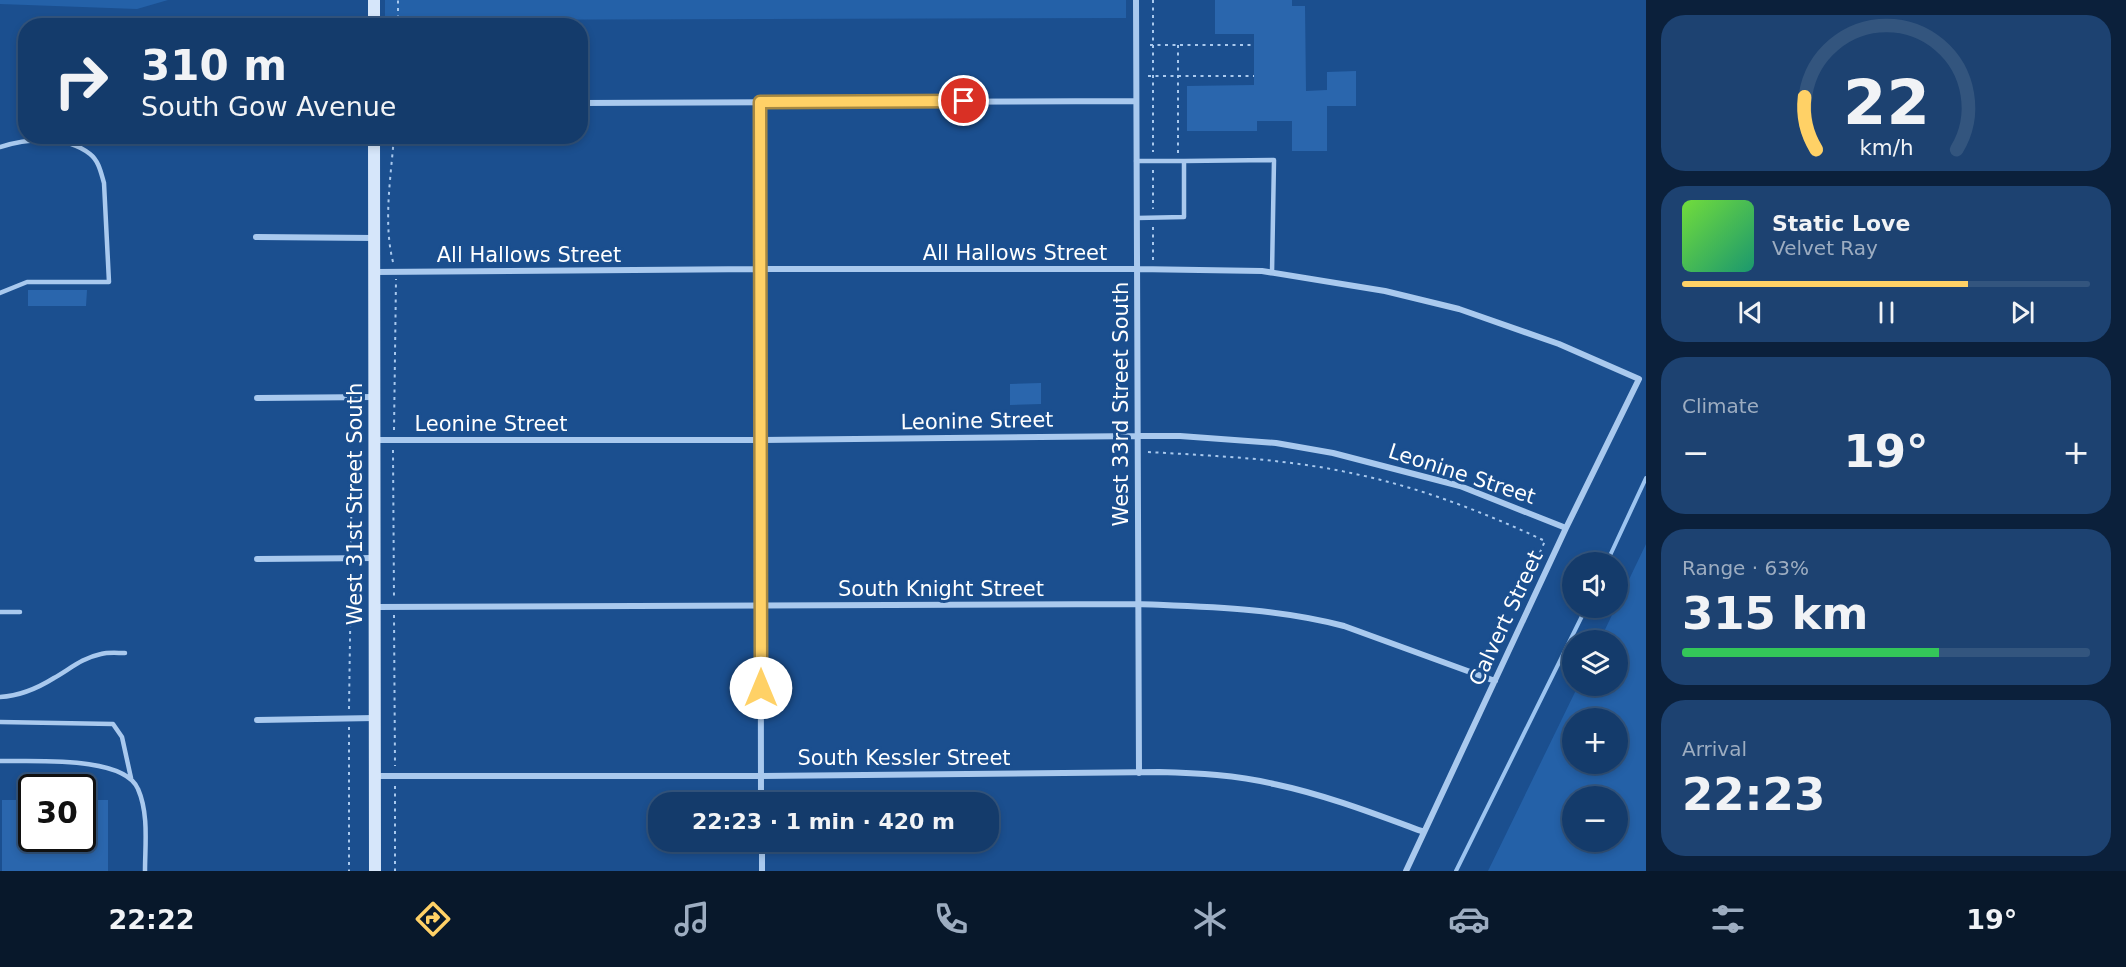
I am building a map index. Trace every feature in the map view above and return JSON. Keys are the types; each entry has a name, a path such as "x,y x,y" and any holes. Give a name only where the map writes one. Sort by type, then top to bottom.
{"street":[{"path":"374,0 374,18"},
{"name":"West 33rd Street South","path":"1136,0 1139,773"},
{"path":"588,103 1136,101"},
{"path":"760,102 761,792"},
{"name":"West 31st Street South","path":"374,144 375,871"},
{"path":"256,237 374,238"},
{"name":"All Hallows Street","path":"375,272 1137,269 1272,273 1385,291 1459,309 1574,350 1639,380"},
{"name":"Calvert Street","path":"1406,871 1566,528 1639,380"},
{"path":"257,398 375,398"},
{"name":"Leonine Street","path":"375,440 760,440 1180,436 1270,442 1333,453 1460,486 1566,528"},
{"path":"257,559 375,558"},
{"name":"South Knight Street","path":"375,607 1138,604 1242,608 1319,620 1360,632 1495,681"},
{"path":"258,720 375,718"},
{"name":"South Kessler Street","path":"375,776 1210,774 1276,784 1341,802 1424,832"},
{"path":"762,852 762,871"}],"lane":[{"path":"0,147 20,144"},
{"path":"0,293 27,282 109,282 104,183 100,168 91,155 71,144"},
{"path":"1136,161 1274,160 1272,273"},
{"path":"1137,218 1184,217 1181,161"},
{"path":"0,612 20,612"},
{"path":"0,697 30,690 54,679 84,659 102,653 125,653"},
{"path":"0,722 113,724 122,737 131,778 138,788 145,817 145,871"},
{"path":"0,761 82,762 111,769 131,778"}],"path":[{"path":"398,0 398,18"},
{"path":"1153,0 1151,45 1153,260"},
{"path":"1151,45 1254,45"},
{"path":"1178,45 1181,161"},
{"path":"1148,76 1254,76"},
{"path":"393,144 388,220 390,250 396,272 393,440 395,871"},
{"path":"350,871 352,410"},
{"path":"1148,452 1241,457 1361,475 1484,514 1545,541 1516,606"}],"shaded area":[{"path":"0,0 168,0 137,9 0,4"},
{"path":"385,0 1126,0 1126,18 385,18"},
{"path":"1646,544 1646,871 1488,871 1562,719 1562,774 1628,774 1628,708 1567,708 1573,696 1628,696 1628,630 1605,630 1611,618 1628,618 1628,582"}],"building":[{"path":"1215,0 1292,0 1292,6 1305,6 1306,91 1327,90 1327,72 1356,71 1356,106 1327,106 1327,151 1292,151 1292,121 1257,121 1257,131 1187,131 1187,86 1254,85 1254,34 1215,34"},
{"path":"28,290 87,290 86,306 28,306"},
{"path":"1041,383 1041,404 1010,405 1010,384"},
{"path":"2,800 18,800 18,852 96,852 96,800 108,800 108,871 2,871"}],"waterway":[{"path":"1612,552 1646,478"},
{"path":"1456,871 1581,618"}],"route":[{"path":"761,688 760,102 964,101"}]}
